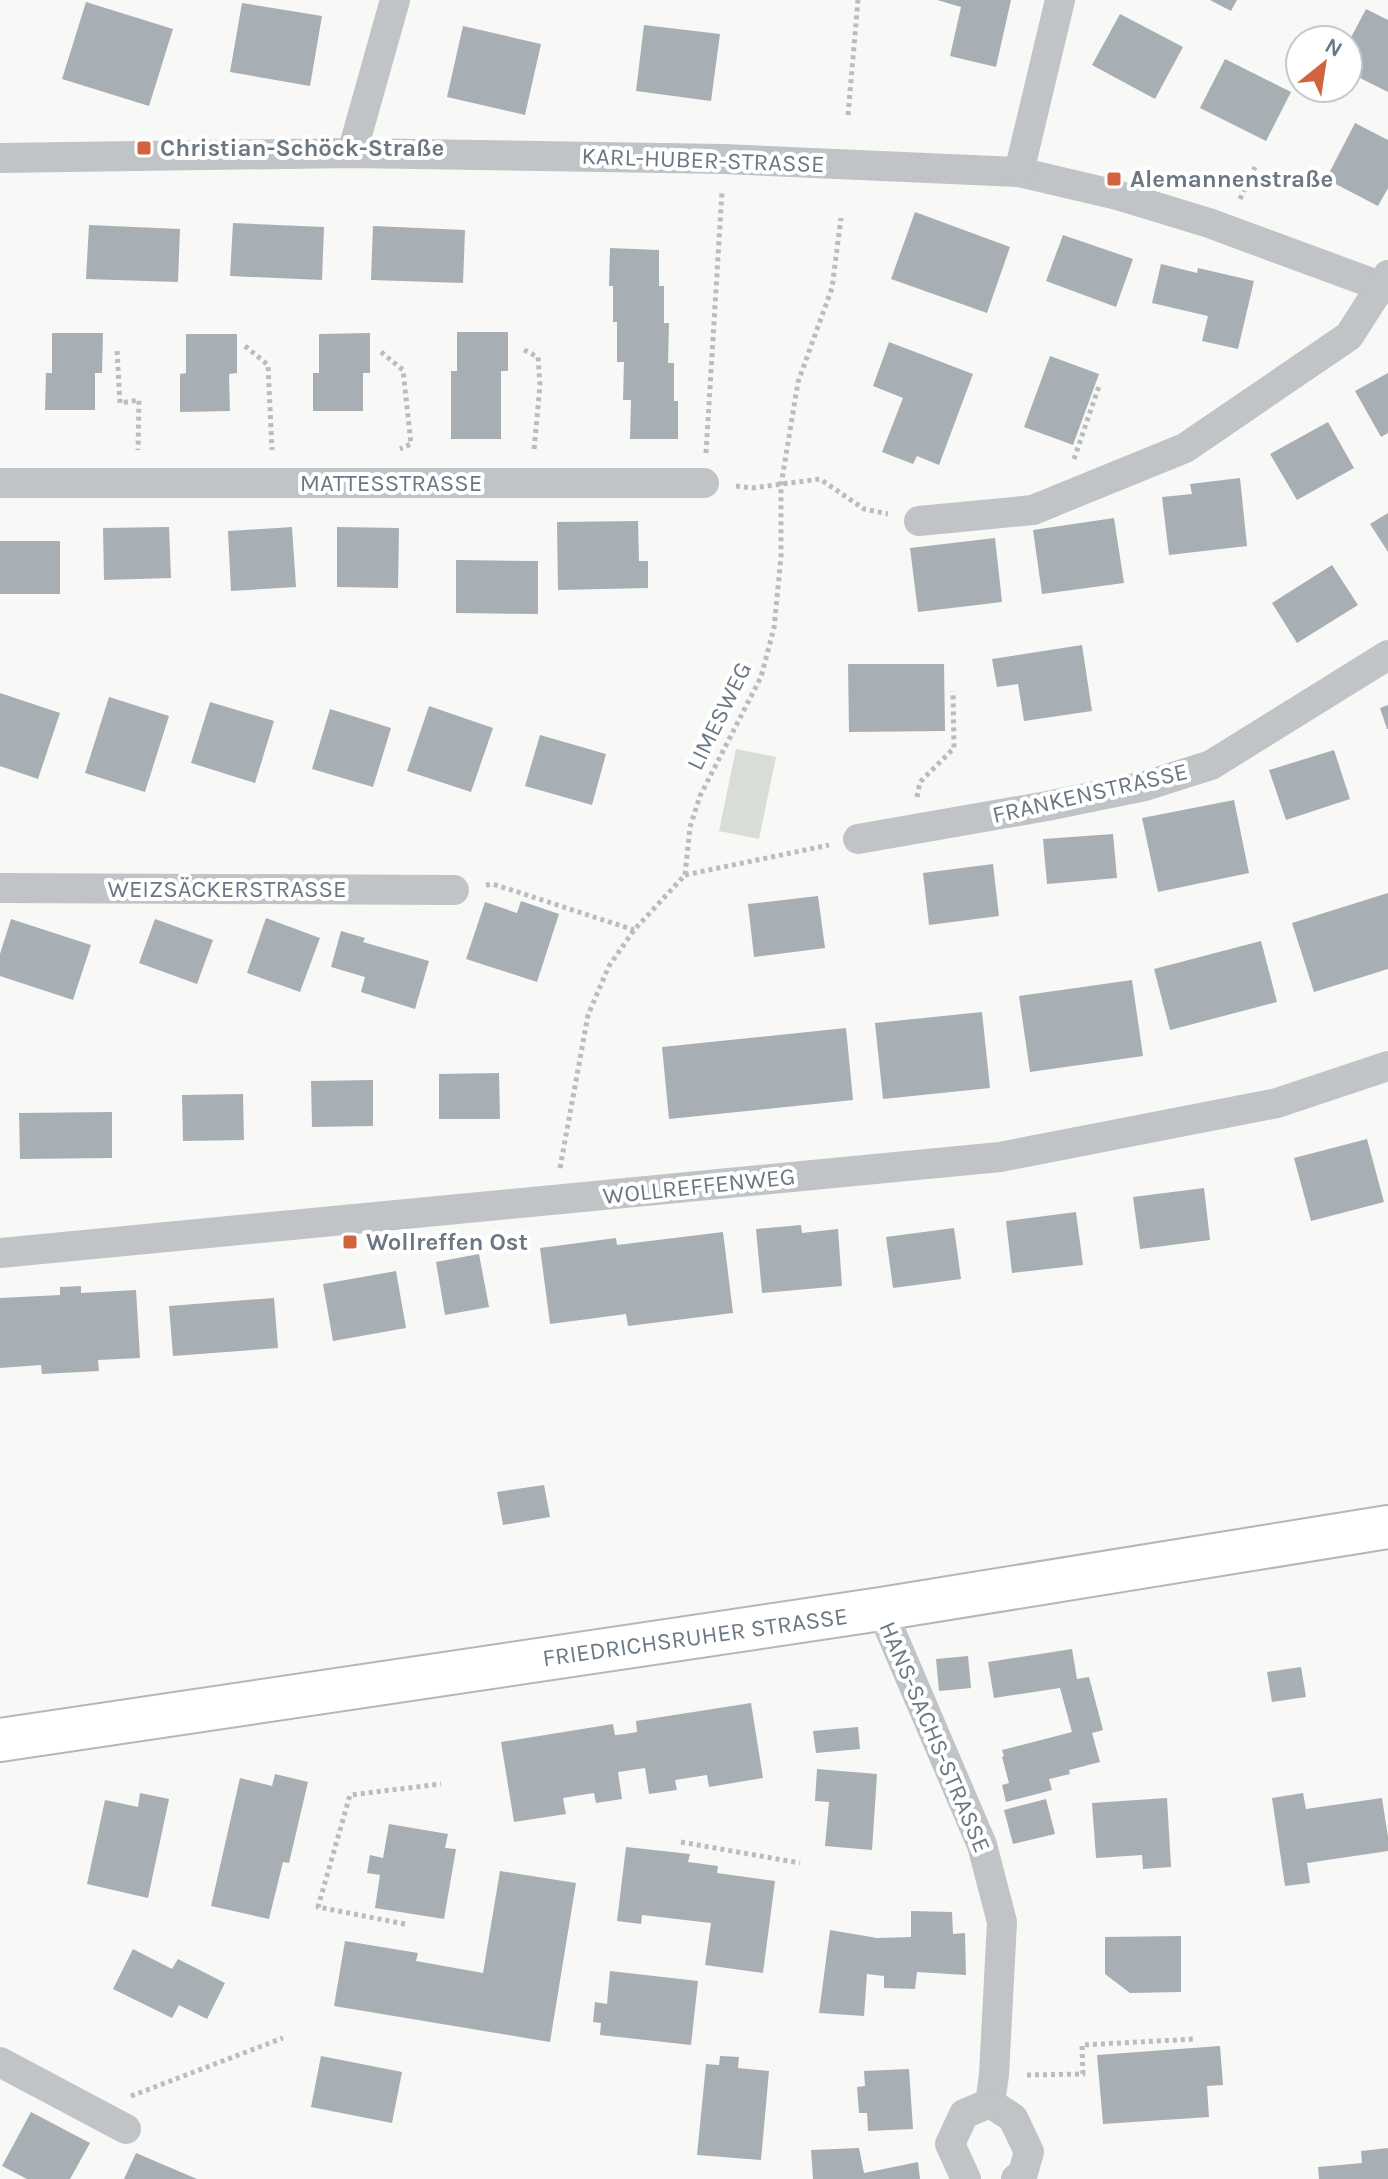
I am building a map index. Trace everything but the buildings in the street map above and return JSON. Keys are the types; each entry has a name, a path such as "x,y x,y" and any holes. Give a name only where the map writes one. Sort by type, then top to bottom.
{"main road":[{"name":"FRIEDRICHSRUHER STRASSE","path":"0,1740 881,1609 1388,1527"}],"street":[{"path":"352,153 395,0"},
{"path":"1019,172 1060,0"},
{"name":"KARL-HUBER-STRASSE","path":"0,158 352,153 724,159 1019,172 1117,195 1386,283"},
{"path":"919,521 1033,510 1185,448 1349,336 1386,283"},
{"name":"MATTESSTRASSE","path":"0,483 704,483"},
{"name":"FRANKENSTRASSE","path":"858,839 1145,786 1211,765 1388,655"},
{"name":"WEIZSÄCKERSTRASSE","path":"0,888 454,890"},
{"name":"WOLLREFFENWEG","path":"0,1253 1000,1157 1277,1103 1388,1066"},
{"name":"HANS-SACHS-STRASSE","path":"881,1609 982,1845 1002,1922 992,2089"},
{"path":"0,2062 126,2129"},
{"path":"966,2179 950,2144 964,2114 992,2089 1013,2118 1029,2152 1023,2173 1016,2179"}],"path":[{"path":"848,115 858,0"},
{"path":"724,159 704,483 752,488 820,479 864,509 919,521"},
{"name":"LIMESWEG","path":"685,875 690,827 700,796 761,677 774,628 781,557 781,485 798,382 832,288 841,218"},
{"path":"245,346 268,365 274,483"},
{"path":"524,350 538,357 540,385 529,483"},
{"path":"117,351 120,403 139,400 139,483"},
{"path":"381,352 403,370 406,387 411,444 395,451 398,483"},
{"path":"1079,491 1073,460 1099,386"},
{"path":"912,830 920,782 954,748 953,691"},
{"path":"553,1201 588,1015 609,966 634,930 685,875 858,839"},
{"path":"454,890 493,884 634,930"},
{"path":"405,1924 318,1907 350,1795 441,1784"},
{"path":"681,1842 800,1863"},
{"path":"93,2111 283,2038"},
{"path":"992,2089 1083,2074 1082,2045 1195,2039"}],"shaded area":[{"path":"736,749 776,757 759,839 719,831"}],"place":[{"name":"Christian-Schöck-Straße","path":"144,148"},
{"name":"Alemannenstraße","path":"1114,179"},
{"name":"Wollreffen Ost","path":"350,1242"}]}
